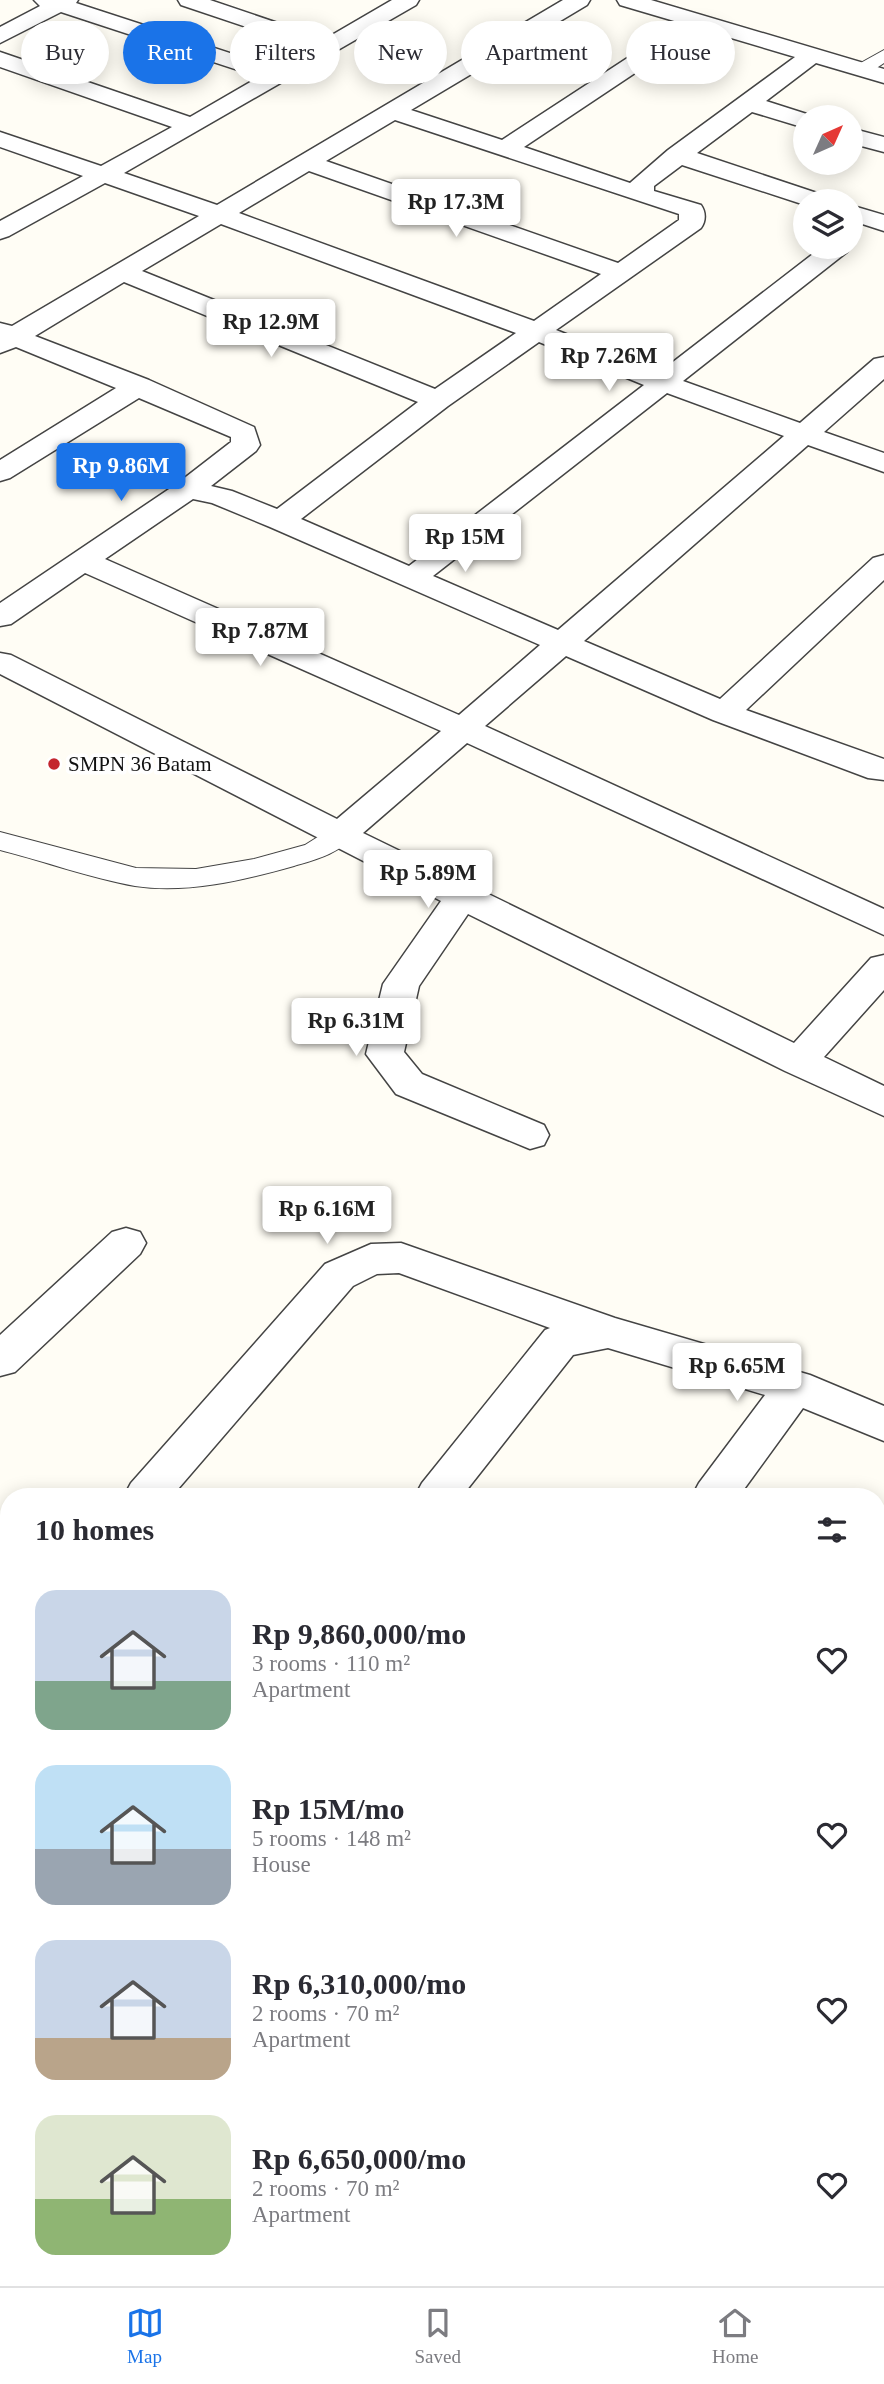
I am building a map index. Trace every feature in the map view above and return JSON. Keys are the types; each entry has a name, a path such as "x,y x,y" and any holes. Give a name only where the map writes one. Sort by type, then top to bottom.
{"street":[{"path":"189,0 251,21"},
{"path":"340,39 408,0"},
{"path":"4,337 121,272 579,0"},
{"path":"628,0 698,21"},
{"path":"0,36 57,1 230,60"},
{"path":"735,32 873,72"},
{"path":"642,195 641,184 813,54"},
{"path":"0,59 192,126"},
{"path":"505,149 626,69"},
{"path":"2,228 192,126 260,84"},
{"path":"748,103 793,117"},
{"path":"280,521 438,400 692,223 692,211 392,111"},
{"path":"0,139 218,214 538,332 802,435 884,463"},
{"path":"863,139 884,145"},
{"path":"677,155 793,193"},
{"path":"306,162 622,273"},
{"path":"411,579 822,259"},
{"path":"121,272 438,400"},
{"path":"0,617 188,489 246,445 243,433 139,386 4,337"},
{"path":"341,834 884,365"},
{"path":"0,471 139,386"},
{"path":"188,489 222,497 280,521 724,713 880,771 884,769"},
{"path":"81,560 462,728 884,923"},
{"path":"724,713 884,564"},
{"path":"0,662 463,897 884,1102"},
{"path":"463,897 401,984 385,1054 409,1084 530,1135"},
{"path":"798,1062 884,967"},
{"path":"0,1360 126,1243"},
{"path":"153,1488 339,1275 371,1259 401,1258 608,1332 795,1387 884,1424"},
{"path":"443,1488 560,1341 608,1332"},
{"path":"720,1488 795,1387"}],"lane":[{"path":"873,72 884,55"},
{"path":"0,841 136,877 196,878 255,868 314,851 341,834"}],"place":[{"name":"SMPN 36 Batam","path":"54,764"}]}
